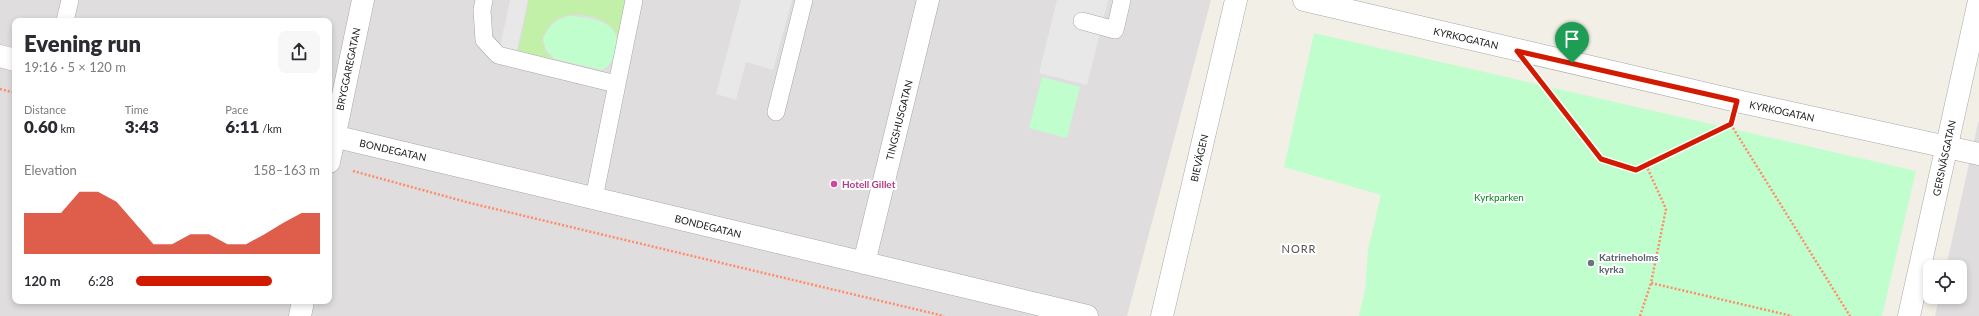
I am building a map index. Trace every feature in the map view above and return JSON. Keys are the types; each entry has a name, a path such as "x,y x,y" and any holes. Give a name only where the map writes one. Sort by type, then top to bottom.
{"street":[{"name":"BRYGGAREGATAN","path":"332,136 363,0"},
{"name":"BIEVÄGEN","path":"1162,316 1236,0"},
{"name":"KYRKOGATAN","path":"1304,0 1517,51 1979,154"},
{"name":"TINGSHUSGATAN","path":"864,263 924,1"},
{"name":"GERSNÄSGATAN","path":"1909,316 1979,1"},
{"path":"0,56 12,59"},
{"name":"BONDEGATAN","path":"332,136 1087,316"},
{"path":"300,316 302,304"}],"lane":[{"path":"66,18 70,0"},
{"path":"484,0 482,10 484,40 498,55 616,84"},
{"path":"594,198 634,0"},
{"path":"776,112 804,0"},
{"path":"1082,21 1115,30 1122,0"}],"path":[{"path":"1517,51 1601,159 1636,170 1731,124 1850,316"},
{"path":"0,89 12,92"},
{"path":"1640,316 1651,282 1666,210 1646,166"},
{"path":"351,171 470,203 944,316"},
{"path":"1651,282 1792,316"}],"shaded area":[{"path":"0,0 1211,0 1127,316 0,316"},
{"path":"510,0 528,0 517,50 500,47"},
{"path":"741,0 792,0 773,70 746,62 736,100 716,94"},
{"path":"1057,0 1108,0 1087,85 1039,73"},
{"path":"1979,119 1979,316 1935,316 1938,304 1967,304 1967,260 1948,260"}],"green space":[{"path":"529,0 628,0 618,39 615,31 609,25 592,17 573,15 565,16 554,21 542,39 545,51 553,59 518,51"},
{"path":"569,16 603,22 615,33 617,40 616,50 614,57 608,66 602,70 555,59 546,50 543,39 547,30 559,19"},
{"name":"Kyrkparken","path":"1314,33 1916,171 1882,316 1359,316 1365,290 1368,250 1381,195 1284,167"},
{"path":"1042,77 1080,87 1067,138 1029,128"}],"place":[{"name":"Hotell Gillet","path":"834,184"},
{"name":"Katrineholms kyrka","path":"1591,263"}],"district":[{"name":"NORR","path":"1299,249"}],"route":[{"path":"1517,51 1572,63 1737,101 1731,124 1636,170 1601,159 1517,51"}]}
